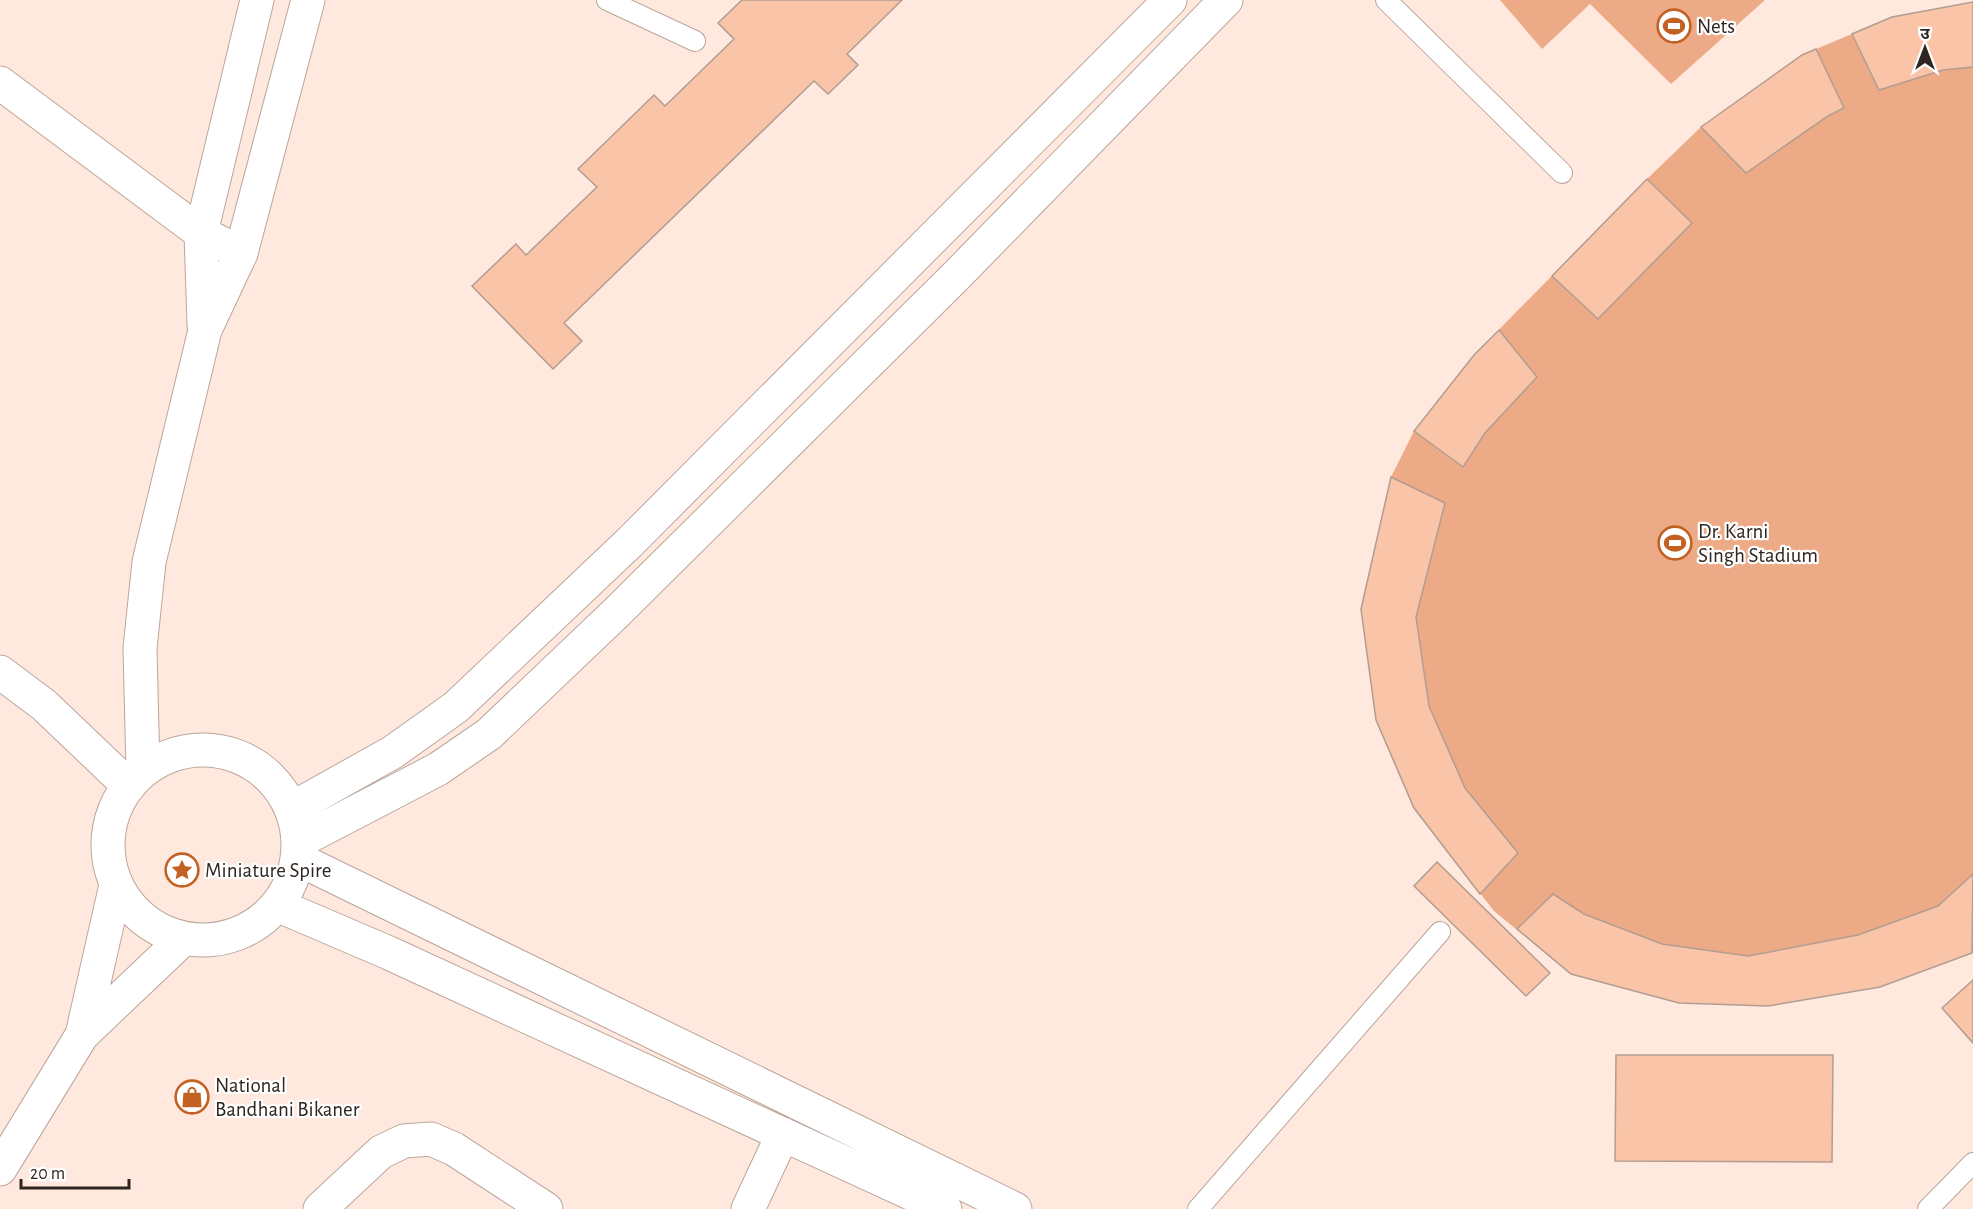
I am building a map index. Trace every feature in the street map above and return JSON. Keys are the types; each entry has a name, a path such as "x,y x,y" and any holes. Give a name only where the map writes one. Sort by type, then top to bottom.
{"street":[{"path":"205,330 201,233 257,0"},
{"path":"136,779 140,648 149,562 205,330 241,253 308,0"},
{"path":"291,808 393,752 456,707 629,543 1170,0"},
{"path":"298,851 438,769 489,734 615,614 938,294 1226,0"},
{"path":"0,83 201,233 241,253"},
{"path":"0,672 136,779"},
{"path":"212,750 236,756 259,768 278,786 291,808 298,834 298,851 291,884 277,906 258,923 235,935 209,940 184,938 159,929 142,918 116,885 110,865 108,844 110,824 117,804 136,779 161,760 185,752 212,750"},
{"path":"298,851 1015,1209"},
{"path":"82,1035 116,885"},
{"path":"277,906 389,953 945,1209"},
{"path":"0,1169 82,1035 184,938"},
{"path":"748,1209 783,1134"},
{"path":"320,1209 381,1152 404,1141 431,1139 454,1149 546,1209"}],"lane":[{"path":"607,0 695,41"},
{"path":"1386,0 1562,173"},
{"path":"1198,1209 1440,932"},
{"path":"1928,1209 1973,1163"}],"shaded area":[{"name":"Nets","path":"1500,0 1765,0 1671,84 1590,4 1542,49"},
{"name":"Dr. Karni Singh Stadium","path":"1973,2 1973,952 1880,987 1768,1006 1679,1003 1571,974 1494,911 1414,808 1376,720 1361,609 1391,477 1414,431 1474,355 1701,127 1802,55 1892,17"}],"building":[{"path":"742,0 902,0 847,54 858,65 828,94 814,81 564,323 582,341 553,369 472,286 516,244 526,255 597,187 578,169 654,95 665,106 734,39 718,23"},
{"path":"1973,2 1973,67 1943,70 1879,90 1852,34 1892,17"},
{"path":"1816,49 1844,108 1828,116 1746,173 1701,127 1802,55"},
{"path":"1647,179 1692,223 1598,319 1552,276"},
{"path":"1499,330 1537,377 1485,433 1463,467 1414,431 1474,355"},
{"path":"1391,477 1445,503 1416,617 1429,706 1465,788 1518,853 1480,894 1414,808 1376,720 1361,609"},
{"path":"1437,862 1550,973 1526,996 1414,886"},
{"path":"1973,874 1972,953 1880,987 1768,1006 1679,1003 1571,974 1517,929 1553,894 1584,914 1662,944 1748,956 1858,935 1938,906"},
{"path":"1973,980 1973,1043 1942,1008"},
{"path":"1616,1055 1833,1055 1832,1162 1615,1161"}],"place":[{"name":"Nets","path":"1674,26"},
{"name":"Dr. Karni Singh Stadium","path":"1675,543"},
{"name":"Miniature Spire","path":"182,870"},
{"name":"National Bandhani Bikaner","path":"192,1097"}]}
